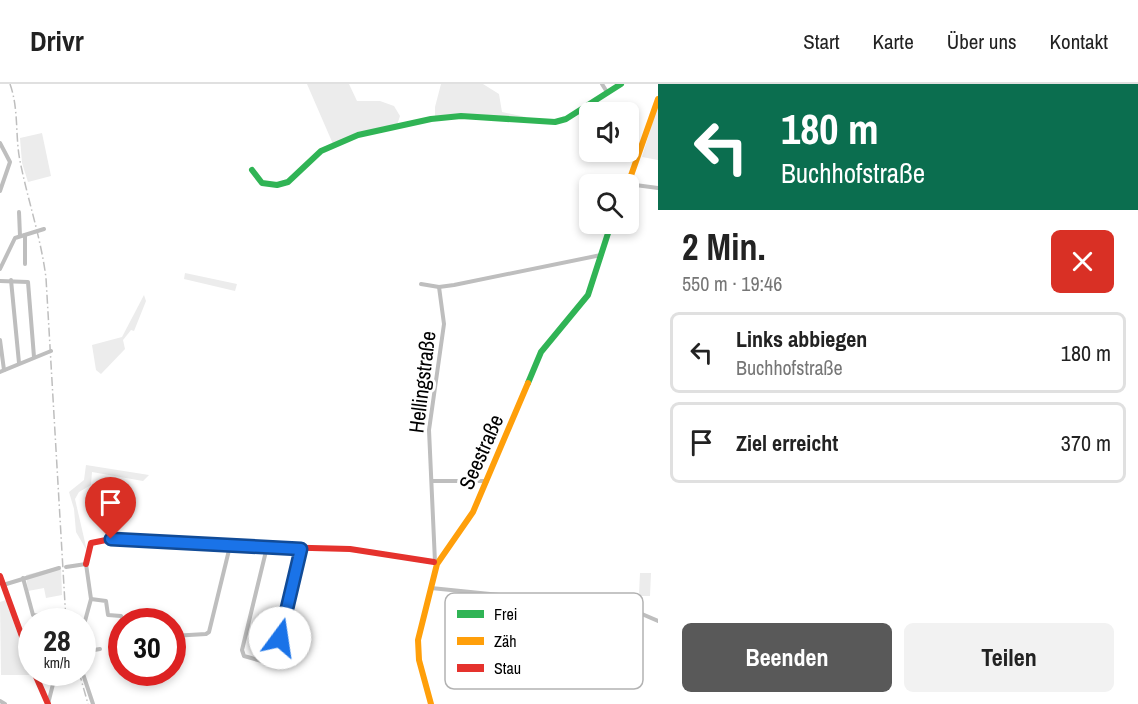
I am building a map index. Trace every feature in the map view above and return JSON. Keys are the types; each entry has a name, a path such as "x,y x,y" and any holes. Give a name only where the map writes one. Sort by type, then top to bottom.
{"street":[{"path":"602,84 607,92"},
{"path":"252,170 262,183 277,185 288,182 321,151 358,135 443,117 555,122 566,119 621,84"},
{"path":"632,174 658,99"},
{"path":"0,143 10,162 0,191"},
{"path":"639,185 658,188"},
{"path":"19,212 26,264"},
{"path":"0,269 11,243 22,236 44,229"},
{"name":"Seestraße","path":"431,704 419,660 418,640 436,563 467,522 487,481 541,352 582,303 592,285 607,234"},
{"path":"421,284 439,287 602,255"},
{"path":"0,280 28,282 34,357"},
{"path":"11,280 19,363"},
{"name":"Hellingstraße","path":"436,563 429,430 444,324 439,287"},
{"path":"0,340 2,371 51,351"},
{"path":"433,481 487,481"},
{"path":"89,608 91,599 86,564 89,544 102,540 147,539 180,544 350,549 436,563"},
{"path":"186,635 209,632 230,546"},
{"path":"267,547 242,650 244,656 269,663 274,660 301,549"},
{"path":"66,567 86,564"},
{"path":"3,585 59,567"},
{"path":"0,576 18,626"},
{"path":"23,578 31,608"},
{"path":"430,588 480,593"},
{"path":"91,599 106,601 108,615"},
{"path":"643,614 658,621"},
{"path":"96,650 100,649"},
{"path":"40,686 48,704"},
{"path":"48,704 52,686"},
{"path":"87,686 93,704"},
{"path":"0,701 5,704"}],"shaded area":[{"path":"307,84 349,84 357,101 380,101 394,106 400,116 396,128 358,132 333,144"},
{"path":"441,84 483,84 499,94 502,112 526,117 526,120 459,115 435,116"},
{"path":"658,104 658,160 642,157"},
{"path":"42,133 51,176 28,182 22,163 20,138"},
{"path":"185,273 237,284 235,291 184,279"},
{"path":"144,295 146,301 134,331 131,330 123,340 125,349 101,374 96,370 92,345 122,337"},
{"path":"86,465 149,475 143,481 92,472 91,485 79,492 75,499 87,551 76,532 74,509 69,492 84,480"},
{"path":"61,566 62,595 46,598 44,588 28,591 26,575"},
{"path":"640,573 651,573 650,596 643,596 643,593 639,593"},
{"path":"6,600 18,635 18,675 1,675 0,602"}],"railway":[{"path":"10,84 15,103 20,161 46,278 65,608"},
{"path":"83,686 88,704"}],"traffic: fast":[{"path":"252,170 262,183 277,185 288,182 321,151 358,135 431,119 461,116 555,122 566,119 621,84"},
{"path":"528,383 541,352 588,295 608,234"}],"traffic: slow":[{"path":"632,174 658,99"},
{"path":"431,704 419,660 418,640 437,564 473,512 528,383"}],"traffic: jam":[{"path":"86,564 91,543 111,539 143,539 191,545 350,549 434,562"},
{"path":"0,576 18,626"},
{"path":"40,686 48,704"}],"route":[{"path":"111,539 147,539 180,544 301,549 280,638"}]}
